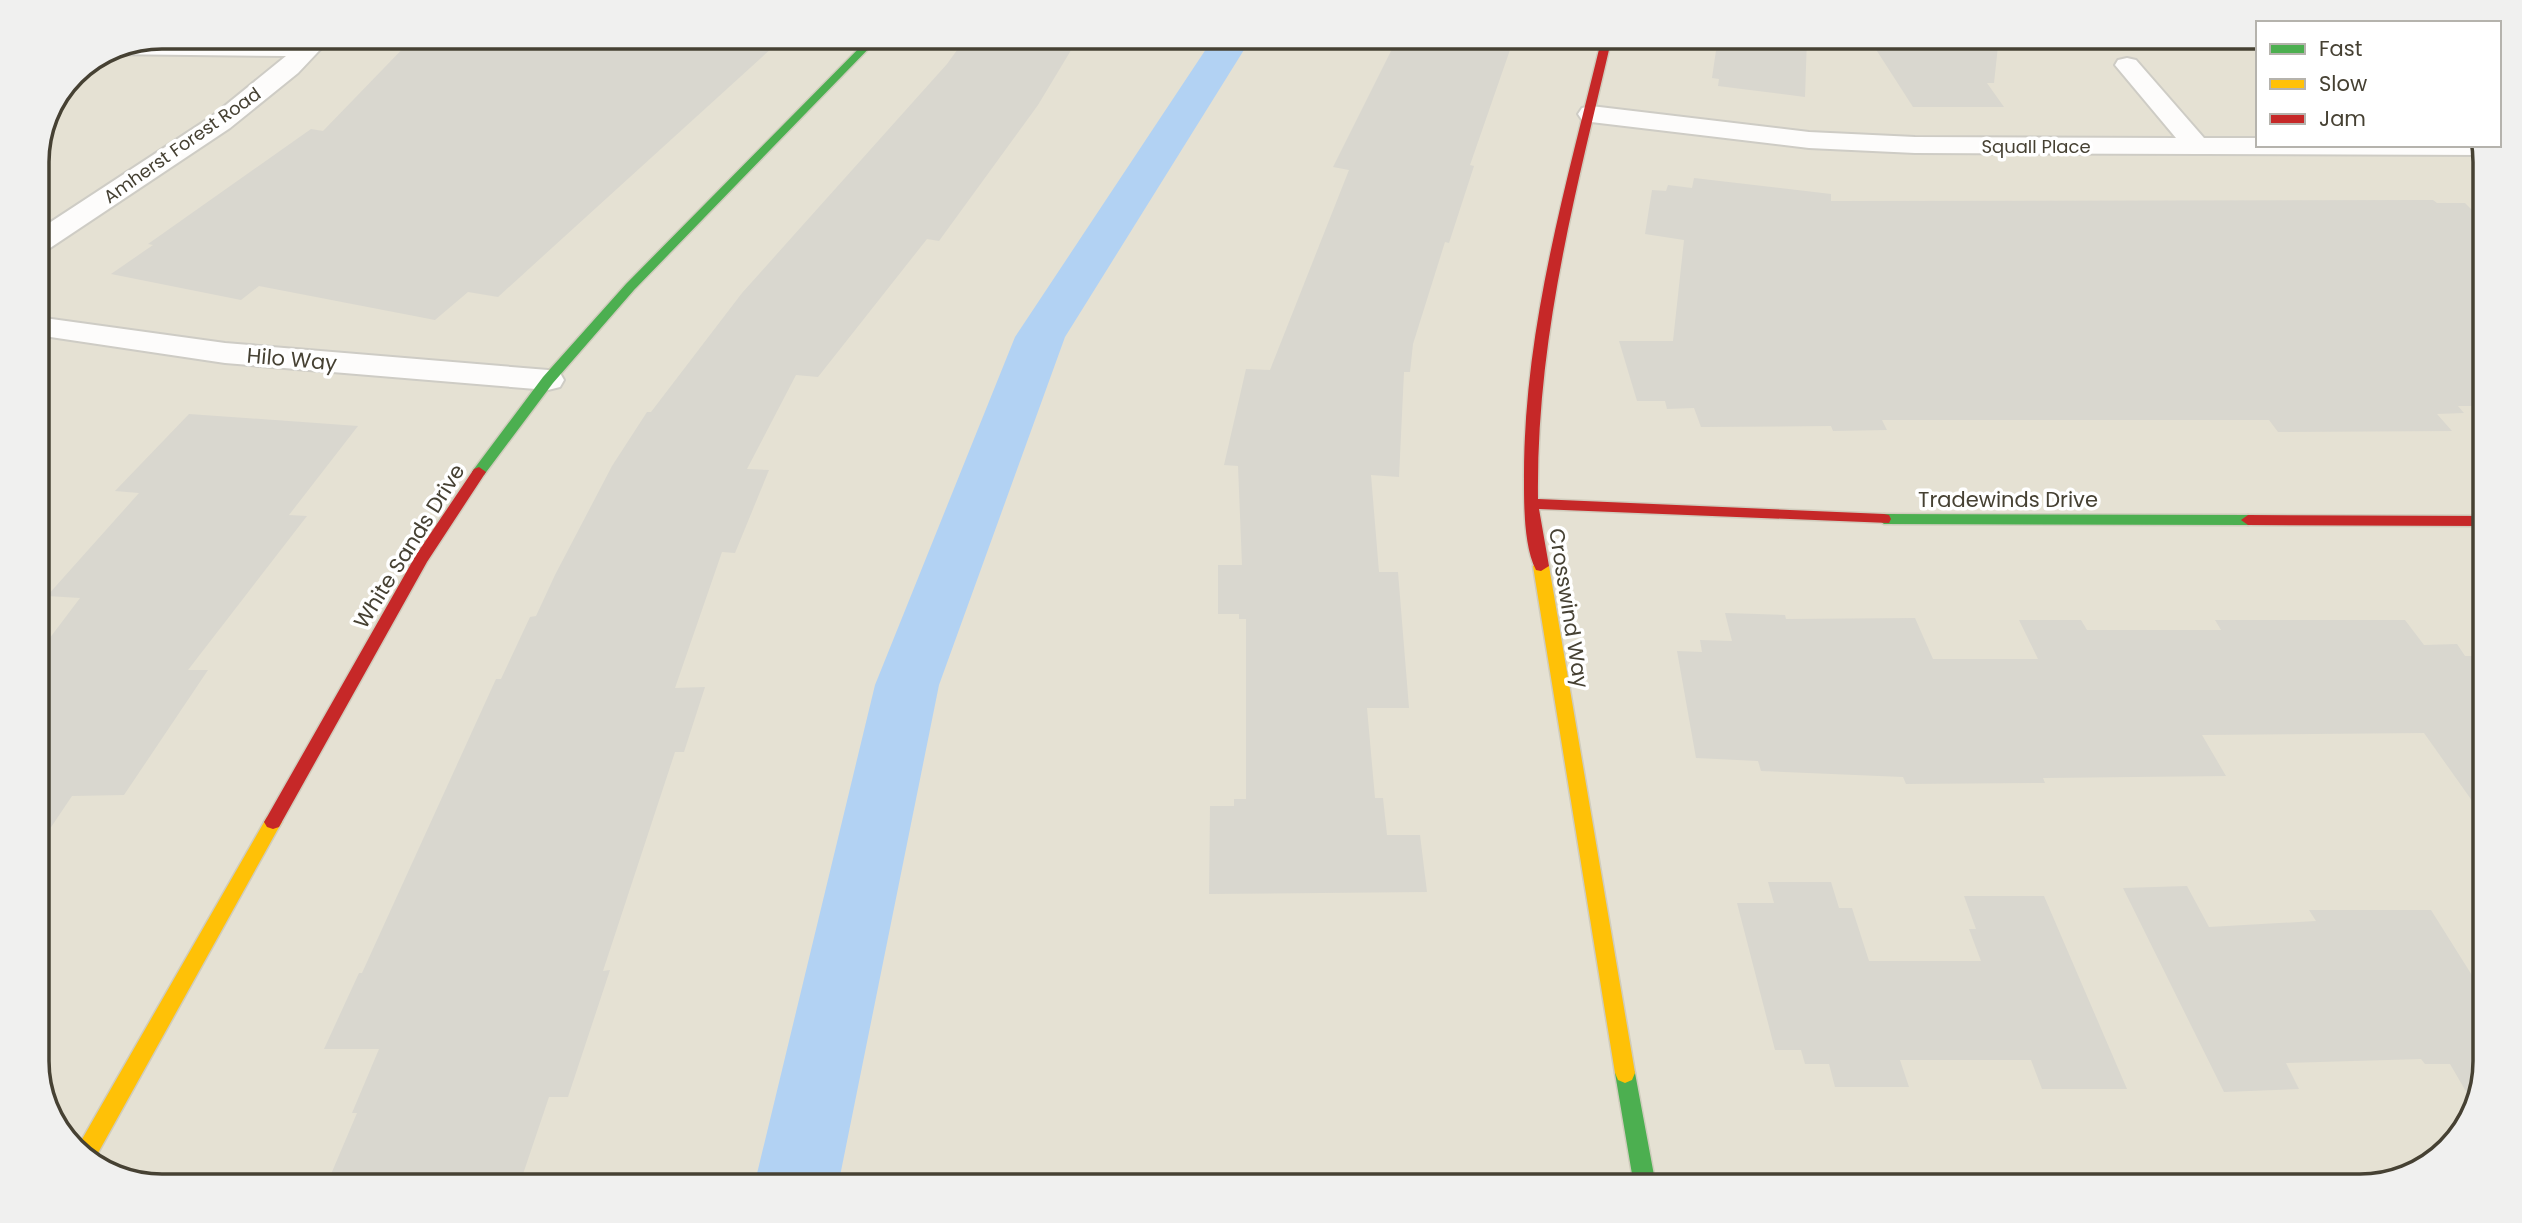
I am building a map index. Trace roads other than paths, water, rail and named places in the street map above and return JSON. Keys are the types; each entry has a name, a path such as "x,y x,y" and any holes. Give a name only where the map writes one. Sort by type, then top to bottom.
{"street":[{"name":"Amherst Forest Road","path":"49,236 217,124 307,49"},
{"name":"White Sands Drive","path":"89,1148 421,559 502,439 548,380 630,287 863,49"},
{"name":"Crosswind Way","path":"1605,49 1543,319 1533,391 1531,504 1579,805 1643,1174"},
{"path":"2127,65 2197,146"},
{"name":"Squall Place","path":"1591,114 1726,131 1915,145 2256,146"},
{"name":"Hilo Way","path":"49,328 225,353 548,380"},
{"name":"Tradewinds Drive","path":"1531,504 1832,519 2473,521"}],"waterway":[{"path":"799,1174 907,685 1040,337 1225,49"}]}
